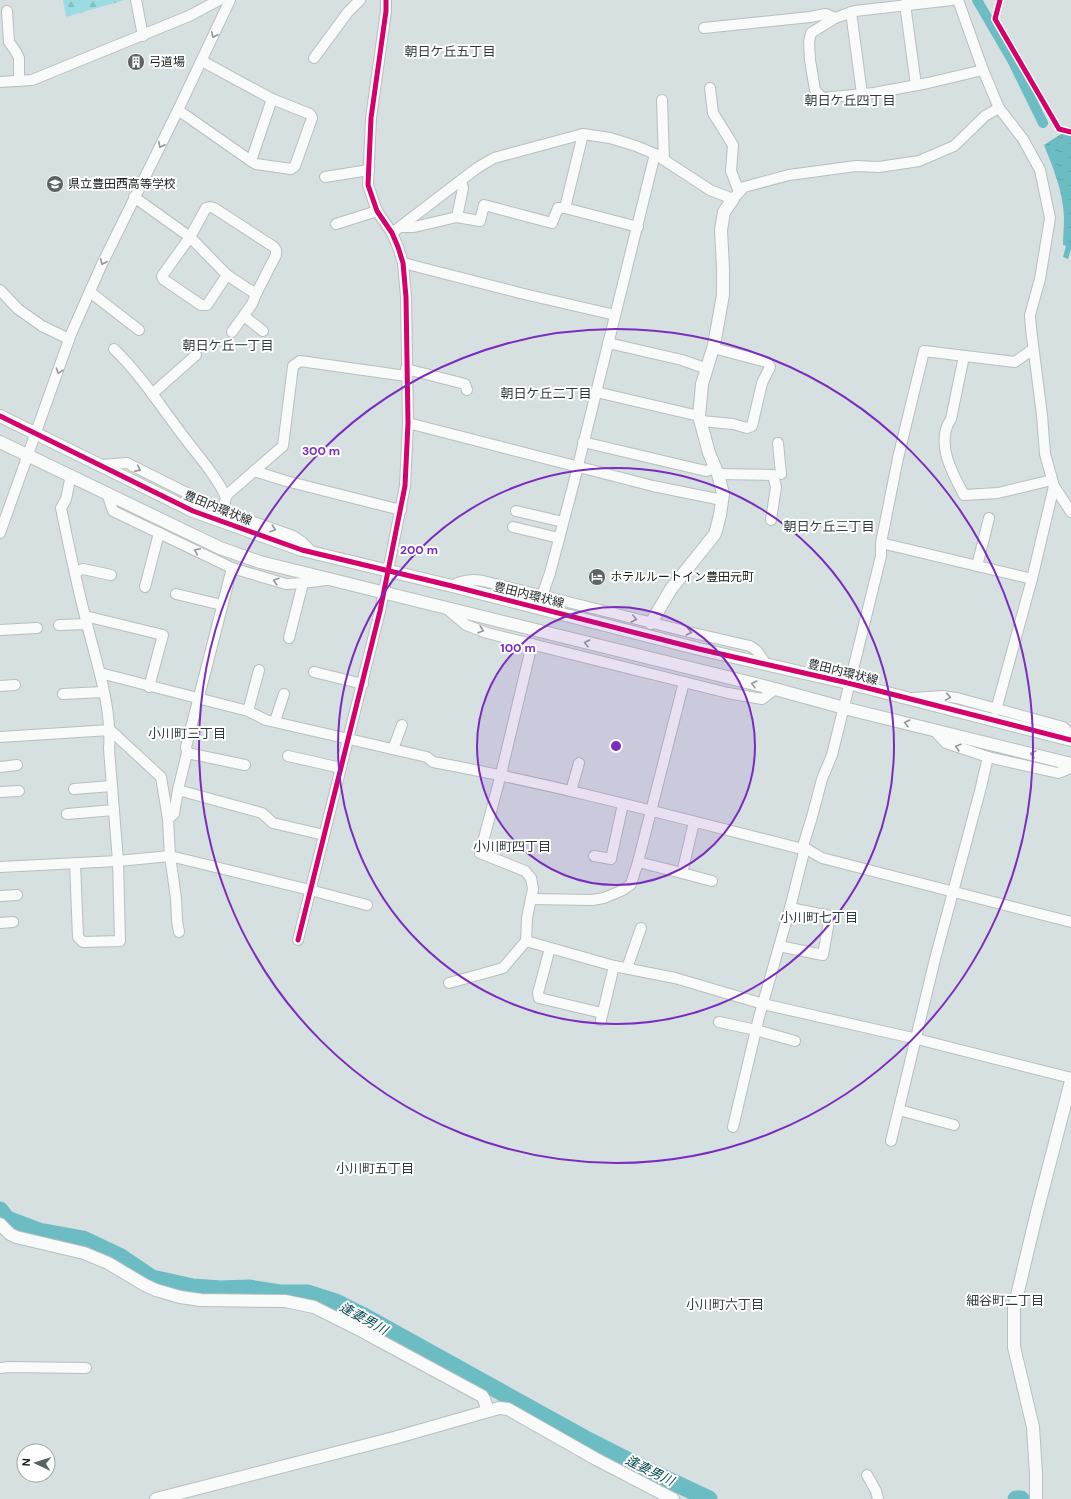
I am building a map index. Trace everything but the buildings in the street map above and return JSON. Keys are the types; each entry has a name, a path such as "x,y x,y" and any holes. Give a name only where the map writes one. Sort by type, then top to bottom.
{"street":[{"path":"136,0 143,36"},
{"path":"0,82 32,80 143,36 189,16 219,0"},
{"path":"0,533 69,339 102,264 202,61 230,0"},
{"path":"314,58 348,12 360,0"},
{"path":"298,940 363,684 380,611 405,486 408,423 406,373 406,297 403,263 398,246 396,230 377,211 368,185 371,118 386,11 386,0"},
{"path":"952,0 905,4 851,12 835,18 811,32 809,42 815,90 822,98 862,94 916,85 983,70"},
{"path":"958,0 983,70 999,108 1023,139 1040,170 1050,218 1040,279 1030,316 1042,415 1045,454 1053,483 1071,512"},
{"path":"905,4 916,85"},
{"path":"7,11 9,42 19,58 19,81"},
{"path":"851,12 862,94"},
{"path":"704,28 826,14 835,18"},
{"path":"178,110 256,164 293,168 311,121 310,114 272,99 202,61"},
{"path":"710,88 713,113 732,145 731,171 736,196"},
{"path":"251,161 272,99"},
{"path":"662,100 664,160"},
{"path":"651,623 671,589 715,534 720,515 723,494 716,471 708,453 700,419 702,384 713,348 723,295 724,268 721,230 724,212 744,187 789,175 856,166 879,167 919,161 954,146 985,116 999,108"},
{"path":"396,230 477,168 498,156 583,134 610,138 636,146 655,154 710,190 736,196"},
{"path":"564,208 583,134"},
{"path":"542,596 550,573 577,468 655,154"},
{"path":"325,176 369,170"},
{"path":"457,217 463,188 461,181"},
{"path":"134,197 190,237 227,275 256,294"},
{"path":"396,230 457,217 480,221 484,205 552,223 558,208 564,208 638,227"},
{"path":"227,275 207,305 204,306 200,305 163,279 163,274 190,237 206,208 214,208 274,247 276,250 276,254 252,304 232,332"},
{"path":"336,224 377,211"},
{"path":"403,263 524,294 615,314"},
{"path":"0,290 18,309 42,326 69,339"},
{"path":"90,292 139,330"},
{"path":"244,316 263,331"},
{"path":"608,343 682,360 707,369"},
{"path":"596,392 700,419 733,424 747,428 752,426 762,383 770,367 767,362 713,348"},
{"path":"114,349 128,362 184,438 205,463 219,483 226,497"},
{"path":"733,1127 756,1030 790,908 803,849 822,779 832,755 844,708 848,683 881,556 881,543 898,458 924,351 1015,362 1033,349"},
{"path":"152,394 196,355"},
{"path":"964,356 951,418 946,425 944,445 953,476 964,495 998,493 1053,483"},
{"path":"223,511 226,497 229,493 283,446 293,366 300,361 406,373 465,384 467,390"},
{"name":"豊田内環状線","path":"0,416 193,511 246,531 312,552 699,649 848,683 1071,740"},
{"path":"408,423 577,468 722,500"},
{"path":"0,442 220,548 260,562 328,580 383,592 448,610 775,689 844,708 1071,764"},
{"path":"583,442 706,471 780,474"},
{"path":"771,520 776,487 780,474 778,443"},
{"path":"101,465 127,463 223,511 247,521 293,536 302,542 312,552"},
{"path":"254,471 286,481 401,510"},
{"path":"71,475 66,499 61,508 86,620 100,674 110,730 109,749 118,861 120,941 83,942 78,937 75,863"},
{"path":"996,710 1032,579 1053,483"},
{"path":"107,493 113,511 232,568 286,584 328,580"},
{"path":"516,511 563,522"},
{"path":"977,566 989,518"},
{"path":"513,527 559,538"},
{"path":"145,587 159,533"},
{"path":"881,543 1032,579"},
{"path":"168,819 174,814 187,753 186,747 232,568"},
{"path":"75,572 83,569 111,575"},
{"path":"452,586 459,582 473,580 750,646 757,651 766,664"},
{"path":"290,638 303,583"},
{"path":"176,594 222,605"},
{"path":"448,610 466,625 488,633 728,693 762,699 775,689"},
{"path":"589,621 611,613"},
{"path":"59,625 86,620 163,635 149,686"},
{"path":"0,630 37,628"},
{"path":"449,983 503,968 526,942 527,918 533,888 531,878 525,871 480,852 501,774 532,644"},
{"path":"591,658 606,655 614,650"},
{"path":"632,654 641,668 650,673"},
{"path":"248,711 259,670"},
{"path":"314,672 363,684"},
{"path":"100,674 248,711 266,720 427,757 433,762 501,774 803,849 822,858 867,868 881,873 1071,922"},
{"path":"531,899 592,900 604,898 631,884 684,682"},
{"path":"0,686 15,685"},
{"path":"63,694 103,692"},
{"path":"275,721 284,694"},
{"path":"909,699 942,696 957,698 996,710 1063,727 1071,735"},
{"path":"393,749 402,724"},
{"path":"0,737 110,730 161,777 168,819 170,856 179,932"},
{"path":"934,730 946,744 988,757 1058,774 1071,768"},
{"path":"187,753 245,765"},
{"path":"288,756 342,768"},
{"path":"891,1141 917,1039 935,959 988,757"},
{"path":"571,792 579,763"},
{"path":"0,767 18,766"},
{"path":"74,788 112,786"},
{"path":"178,790 262,813 273,822 324,835"},
{"path":"0,792 19,791"},
{"path":"594,856 611,859 623,804"},
{"path":"67,814 114,810"},
{"path":"682,872 694,822"},
{"path":"0,867 118,861 170,856 367,905"},
{"path":"638,862 682,872 712,881"},
{"path":"0,896 17,895"},
{"path":"779,946 823,955 830,916 790,908"},
{"path":"0,923 13,922"},
{"path":"627,968 641,928"},
{"path":"526,942 614,966 682,980 763,1004 917,1039 1071,1079 1014,1308 1014,1348 1033,1427 1036,1498"},
{"path":"550,948 538,993 539,998 602,1017 614,966"},
{"path":"719,1022 756,1030 795,1041"},
{"path":"899,1110 954,1125"},
{"path":"0,1224 10,1234 16,1237 84,1253 108,1263 145,1285 173,1295 201,1300 285,1301 314,1307 360,1330 482,1396 488,1411"},
{"path":"0,1368 86,1368"},
{"path":"156,1499 394,1438 499,1408 508,1409 673,1499"},
{"path":"868,1475 877,1495"}],"green space":[{"path":"63,0 125,0 66,17"}],"water":[{"path":"1061,134 1071,134 1071,249 1068,259 1063,257 1066,246 1063,245 1064,217 1062,198 1044,145"}],"waterway":[{"path":"977,0 1012,60 1043,123"},
{"name":"逢妻男川","path":"0,1210 7,1219 39,1231 83,1239 121,1257 152,1278 193,1287 220,1289 249,1288 280,1293 308,1293 336,1302 584,1438 709,1499"},
{"name":"逢妻男川","path":"1016,1499 1021,1499"}],"cycle path":[{"path":"298,940 380,611 405,486 408,423 406,297 403,263 392,233 377,211 368,185 371,118 386,11 386,0"},
{"path":"1000,0 995,19 1059,129 1071,132"},
{"path":"0,416 193,511 302,550 452,586 699,649 848,683 1071,740"}],"place":[{"name":"弓道場","path":"136,62"},
{"name":"県立豊田西高等学校","path":"55,184"},
{"name":"ホテルルートイン豊田元町","path":"597,577"}],"district":[{"name":"朝日ケ丘五丁目","path":"450,51"},
{"name":"朝日ケ丘四丁目","path":"850,100"},
{"name":"朝日ケ丘一丁目","path":"228,345"},
{"name":"朝日ケ丘二丁目","path":"546,393"},
{"name":"朝日ケ丘三丁目","path":"829,526"},
{"name":"小川町三丁目","path":"187,733"},
{"name":"小川町四丁目","path":"512,846"},
{"name":"小川町七丁目","path":"819,917"},
{"name":"小川町五丁目","path":"375,1168"},
{"name":"細谷町二丁目","path":"1005,1300"},
{"name":"小川町六丁目","path":"725,1304"}]}
